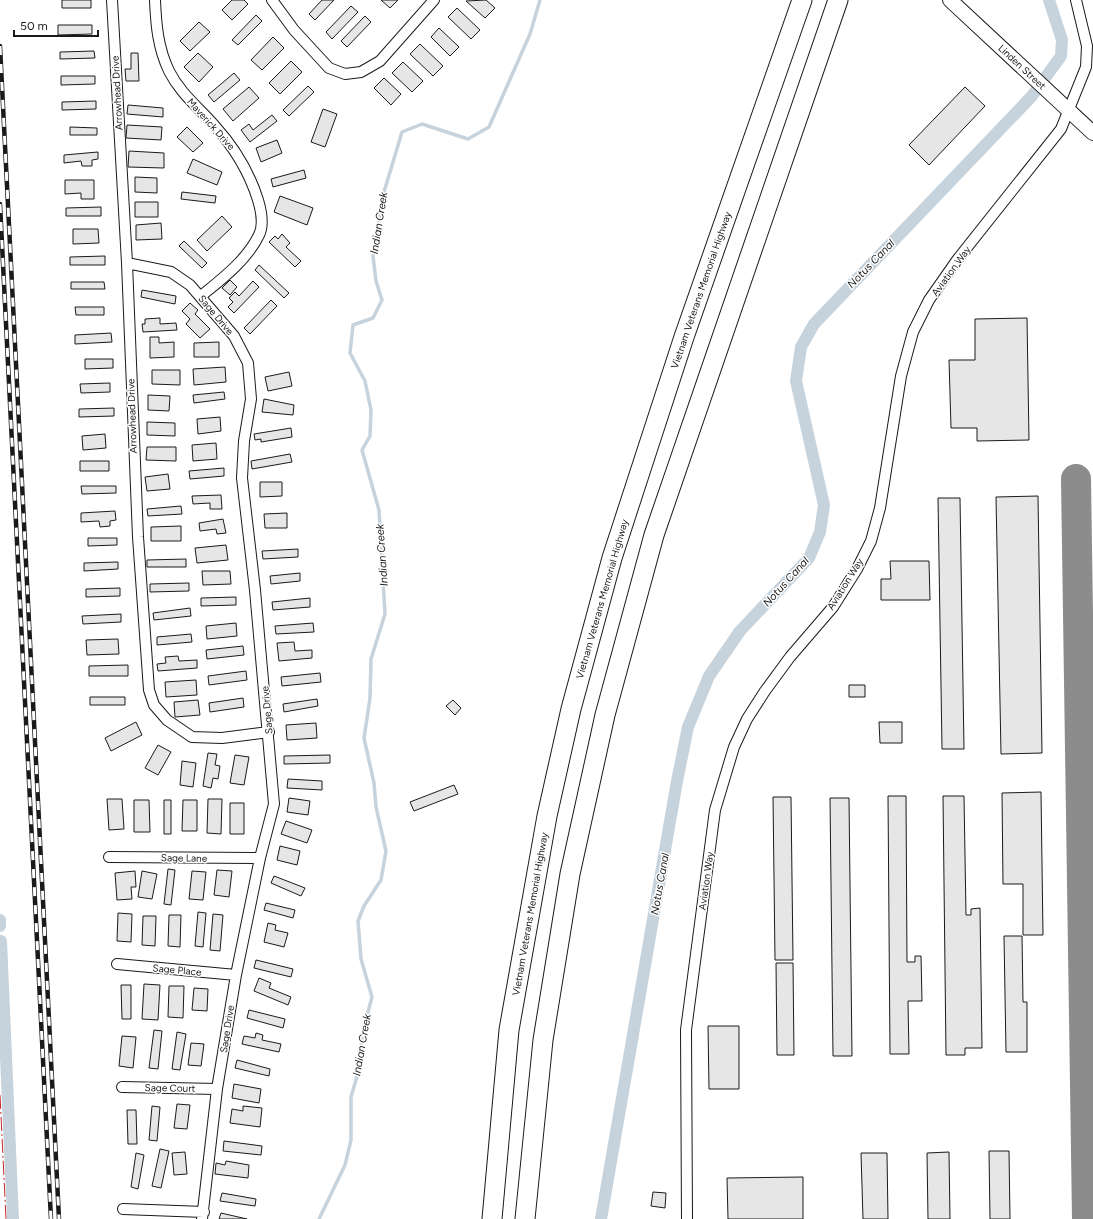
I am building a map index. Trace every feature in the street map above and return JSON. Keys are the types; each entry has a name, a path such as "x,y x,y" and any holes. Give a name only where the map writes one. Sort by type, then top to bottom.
{"highway":[{"name":"Vietnam Veterans Memorial Highway","path":"492,1219 509,1030 547,816 571,709 616,543 684,337 802,0"},
{"path":"525,1219 543,1040 570,874 605,715 654,535 838,0"}],"main road":[{"name":"Linden Street","path":"950,0 1093,133"}],"street":[{"name":"Arrowhead Drive","path":"112,0 127,263 138,537 149,690 154,705 167,720 192,737 222,738 269,732"},
{"name":"Maverick Drive","path":"155,0 157,35 169,71 186,97 214,125 237,153 253,184 262,211 260,234 249,252 229,272 201,296"},
{"path":"272,0 294,30 329,68 345,74 362,72 380,61 434,0"},
{"name":"Aviation Way","path":"687,1219 686,1030 715,810 734,747 747,719 765,691 790,657 833,606 857,569 871,541 880,508 901,376 913,332 929,300 957,260 1061,129 1086,67 1087,46 1076,0"},
{"name":"Sage Drive","path":"127,263 171,272 190,285 201,296 234,336 248,363 251,399 244,441 242,478 256,598 269,732 274,804 260,858 236,975 217,1088 203,1215"},
{"name":"Sage Lane","path":"109,857 260,858"},
{"name":"Sage Place","path":"118,964 236,975"},
{"name":"Sage Court","path":"122,1087 217,1088"},
{"path":"123,1209 203,1215"}],"building":[{"path":"62,0 91,0 91,8 62,8"},
{"path":"232,0 244,0 248,4 232,20 222,10"},
{"path":"322,0 334,0 315,20 309,14"},
{"path":"381,0 398,0 390,8"},
{"path":"486,0 495,8 485,18 466,1"},
{"path":"351,6 358,12 332,39 326,32"},
{"path":"457,8 480,30 471,39 448,17"},
{"path":"256,15 262,21 238,45 232,40"},
{"path":"365,16 371,22 347,47 341,41"},
{"path":"199,22 210,32 190,51 180,41"},
{"path":"58,25 92,25 92,34 58,35"},
{"path":"439,28 459,47 450,56 431,37"},
{"path":"273,37 284,48 262,70 251,60"},
{"path":"420,44 443,66 433,76 410,54"},
{"path":"94,51 95,58 60,59 60,52"},
{"path":"131,53 138,53 139,81 126,81 125,69 131,69"},
{"path":"198,53 213,67 199,82 184,67"},
{"path":"291,61 302,72 280,94 269,83"},
{"path":"403,62 423,81 412,92 392,73"},
{"path":"234,73 240,80 214,102 208,95"},
{"path":"61,76 95,76 95,84 61,85"},
{"path":"384,78 401,94 391,105 374,88"},
{"path":"308,86 314,92 289,116 283,110"},
{"path":"249,87 259,98 233,121 223,109"},
{"path":"965,87 985,106 929,165 909,145"},
{"path":"96,101 96,109 62,110 62,102"},
{"path":"128,105 163,108 163,117 127,114"},
{"path":"323,109 337,114 325,147 311,142"},
{"path":"272,115 277,121 250,142 241,130 249,124 253,130"},
{"path":"127,125 162,127 161,140 126,138"},
{"path":"70,127 97,128 97,135 70,135"},
{"path":"187,127 203,143 193,152 177,137"},
{"path":"277,140 282,153 261,162 256,148"},
{"path":"129,151 164,153 164,168 128,167"},
{"path":"98,152 98,159 92,160 92,166 82,166 81,161 64,163 64,155"},
{"path":"193,159 222,172 217,185 187,173"},
{"path":"304,170 306,178 273,187 271,179"},
{"path":"135,177 157,178 157,193 135,192"},
{"path":"65,180 94,180 94,199 81,199 81,193 65,194"},
{"path":"182,192 216,196 215,203 181,199"},
{"path":"280,196 313,208 307,225 274,212"},
{"path":"135,202 158,202 158,217 135,217"},
{"path":"101,207 101,216 66,216 66,208"},
{"path":"222,216 232,227 207,251 197,240"},
{"path":"161,223 162,239 136,240 136,225"},
{"path":"73,229 98,229 99,243 73,244"},
{"path":"282,234 290,243 286,247 301,261 295,267 269,242 275,236 278,239"},
{"path":"184,241 207,263 202,268 179,246"},
{"path":"105,256 105,265 70,265 70,257"},
{"path":"259,265 289,293 284,298 255,270"},
{"path":"230,280 237,287 230,295 222,288"},
{"path":"253,281 259,287 234,313 228,307 233,302 229,298 235,292 239,296"},
{"path":"71,282 104,282 105,289 71,289"},
{"path":"142,290 176,296 175,304 141,297"},
{"path":"271,300 277,306 250,334 244,328"},
{"path":"190,303 198,310 195,314 210,329 200,338 186,324 190,319 182,311"},
{"path":"75,307 104,307 104,315 76,315"},
{"path":"160,318 160,324 176,323 177,330 143,332 142,324 145,324 145,319"},
{"path":"1027,318 1029,440 977,441 977,428 951,428 949,360 975,360 975,319"},
{"path":"111,333 112,342 75,344 75,335"},
{"path":"150,337 159,337 159,343 174,342 174,357 150,358"},
{"path":"219,342 219,357 194,357 194,343"},
{"path":"85,359 113,359 113,368 85,369"},
{"path":"225,367 226,382 194,385 193,369"},
{"path":"152,370 180,370 180,385 152,384"},
{"path":"289,372 292,386 268,391 265,377"},
{"path":"110,383 110,392 81,393 80,384"},
{"path":"224,392 225,399 194,403 193,395"},
{"path":"148,395 170,396 169,411 148,410"},
{"path":"264,399 294,405 293,415 262,412"},
{"path":"114,408 114,416 79,417 79,409"},
{"path":"220,417 221,431 198,434 197,419"},
{"path":"147,422 175,423 175,436 147,435"},
{"path":"291,428 292,437 261,442 261,439 255,440 254,434"},
{"path":"105,434 106,448 83,450 82,436"},
{"path":"216,443 217,459 193,461 192,445"},
{"path":"147,447 176,447 176,461 146,460"},
{"path":"290,454 292,462 252,469 251,461"},
{"path":"80,461 109,461 109,471 80,471"},
{"path":"224,468 224,476 190,479 189,471"},
{"path":"168,474 170,489 147,491 145,477"},
{"path":"260,482 282,482 282,496 260,497"},
{"path":"81,486 116,486 116,493 82,494"},
{"path":"221,495 222,509 210,509 210,503 193,504 192,496"},
{"path":"1038,496 1042,753 1001,754 996,497"},
{"path":"938,498 960,498 964,749 942,749"},
{"path":"181,506 182,514 148,516 147,509"},
{"path":"115,511 116,520 110,521 110,526 100,527 99,521 81,522 81,513"},
{"path":"287,513 287,528 265,528 264,514"},
{"path":"223,519 226,533 217,534 216,529 200,531 199,523"},
{"path":"181,526 181,541 151,541 151,527"},
{"path":"88,538 117,538 117,545 88,546"},
{"path":"226,545 228,560 197,563 195,548"},
{"path":"298,549 298,557 263,559 262,551"},
{"path":"186,559 186,567 147,567 147,560"},
{"path":"890,561 929,561 930,600 881,600 881,579 891,579"},
{"path":"118,562 118,569 84,571 84,563"},
{"path":"202,571 230,571 231,584 203,585"},
{"path":"300,573 300,581 271,584 270,576"},
{"path":"189,583 189,591 150,592 150,584"},
{"path":"120,588 120,596 86,597 86,589"},
{"path":"236,597 236,605 201,606 201,598"},
{"path":"310,598 310,607 273,610 272,602"},
{"path":"190,608 191,616 154,620 153,613"},
{"path":"121,614 121,622 83,624 82,616"},
{"path":"236,623 237,636 207,639 206,626"},
{"path":"313,623 314,632 276,634 275,626"},
{"path":"191,634 192,642 157,645 157,637"},
{"path":"118,639 119,654 87,655 86,640"},
{"path":"294,642 295,651 312,650 312,658 279,661 277,643"},
{"path":"243,646 244,655 207,659 206,650"},
{"path":"178,656 179,661 197,660 197,668 158,671 157,664 166,663 165,657"},
{"path":"128,665 128,676 89,676 89,666"},
{"path":"246,671 247,680 209,685 208,676"},
{"path":"320,673 321,682 282,686 281,677"},
{"path":"196,680 197,695 166,697 165,682"},
{"path":"849,685 865,685 865,697 849,697"},
{"path":"90,697 125,697 125,705 90,705"},
{"path":"243,698 244,707 210,712 209,703"},
{"path":"317,699 318,706 284,712 283,704"},
{"path":"198,700 200,715 175,717 174,702"},
{"path":"453,700 461,708 455,715 446,706"},
{"path":"136,722 142,735 111,751 105,738"},
{"path":"879,722 902,722 902,743 880,743"},
{"path":"316,723 317,738 287,740 286,725"},
{"path":"158,745 171,752 158,775 145,768"},
{"path":"208,753 217,754 215,765 220,766 218,779 213,778 211,788 203,786"},
{"path":"235,755 249,757 244,785 230,783"},
{"path":"330,755 330,763 284,764 284,756"},
{"path":"182,761 196,763 193,787 180,785"},
{"path":"288,779 322,781 322,790 287,788"},
{"path":"454,785 458,794 414,811 410,802"},
{"path":"1041,792 1043,935 1023,935 1023,884 1003,884 1002,793"},
{"path":"888,796 906,796 907,962 915,962 915,956 921,956 922,1001 908,1001 909,1054 890,1054"},
{"path":"943,796 964,796 966,915 971,915 971,909 980,908 982,1048 965,1048 965,1055 946,1055"},
{"path":"773,797 791,797 793,960 775,960"},
{"path":"289,798 310,801 308,815 287,812"},
{"path":"830,798 849,798 852,1056 833,1056"},
{"path":"107,799 122,799 124,829 109,830"},
{"path":"208,799 222,799 221,834 207,833"},
{"path":"134,800 149,800 150,832 134,832"},
{"path":"164,800 171,800 171,834 164,834"},
{"path":"183,800 197,800 197,831 182,831"},
{"path":"230,803 244,803 244,834 230,834"},
{"path":"286,821 312,830 307,843 281,834"},
{"path":"280,846 300,851 297,865 277,860"},
{"path":"168,869 175,870 171,905 164,904"},
{"path":"217,870 232,871 229,897 214,895"},
{"path":"135,871 136,887 131,887 132,899 117,900 115,873"},
{"path":"142,871 157,874 152,899 138,897"},
{"path":"192,871 206,872 203,900 189,899"},
{"path":"274,876 305,888 301,896 271,883"},
{"path":"266,903 295,910 293,918 264,910"},
{"path":"198,912 206,913 203,947 195,946"},
{"path":"118,913 132,914 131,942 117,941"},
{"path":"213,914 223,915 220,951 210,950"},
{"path":"169,915 181,915 180,947 168,946"},
{"path":"143,916 156,916 155,946 142,945"},
{"path":"268,923 276,925 275,930 288,933 284,947 264,942"},
{"path":"1004,936 1022,936 1023,1002 1027,1002 1027,1052 1006,1052"},
{"path":"256,960 293,969 291,977 254,968"},
{"path":"776,963 793,963 794,1055 777,1055"},
{"path":"259,978 271,983 269,988 291,997 288,1005 254,991"},
{"path":"144,984 160,985 158,1020 142,1019"},
{"path":"121,985 131,985 131,1019 122,1019"},
{"path":"169,986 184,986 183,1018 168,1017"},
{"path":"194,988 208,989 207,1011 192,1010"},
{"path":"249,1010 285,1019 283,1028 247,1018"},
{"path":"708,1026 739,1026 739,1089 709,1089"},
{"path":"154,1030 162,1031 158,1069 149,1068"},
{"path":"177,1032 186,1034 180,1070 172,1069"},
{"path":"256,1033 263,1035 262,1040 281,1044 279,1052 242,1044 244,1036 255,1038"},
{"path":"122,1036 136,1037 133,1068 119,1066"},
{"path":"191,1043 204,1044 201,1066 188,1065"},
{"path":"237,1060 270,1069 269,1076 235,1068"},
{"path":"234,1084 261,1089 259,1103 232,1098"},
{"path":"177,1104 190,1105 187,1129 174,1128"},
{"path":"152,1106 160,1107 157,1141 149,1140"},
{"path":"243,1106 262,1108 260,1127 230,1123 232,1109 243,1111"},
{"path":"127,1110 136,1110 137,1144 128,1144"},
{"path":"224,1141 262,1146 261,1155 223,1151"},
{"path":"160,1149 169,1151 161,1188 152,1186"},
{"path":"989,1151 1009,1151 1010,1219 990,1219"},
{"path":"185,1152 187,1174 174,1175 172,1153"},
{"path":"949,1152 950,1219 928,1219 927,1153"},
{"path":"136,1153 144,1155 138,1189 131,1187"},
{"path":"861,1153 887,1153 888,1219 863,1219"},
{"path":"226,1161 249,1165 248,1178 215,1174 216,1163 225,1165"},
{"path":"803,1177 803,1219 728,1219 727,1178"},
{"path":"653,1192 666,1193 665,1208 651,1206"},
{"path":"222,1193 256,1199 255,1206 220,1201"},
{"path":"221,1213 247,1219 219,1219"}],"waterway":[{"name":"Indian Creek","path":"319,1219 345,1165 351,1140 351,1097 360,1066 362,1034 372,997 361,959 358,921 364,906 381,880 386,851 376,807 374,783 364,738 370,698 371,659 385,614 379,510 362,450 370,436 371,410 365,381 350,353 353,325 373,318 382,300 376,281 373,256 384,192 402,132 422,124 468,139 489,127 530,34 540,0"},
{"name":"Notus Canal","path":"601,1219 677,781 688,727 709,676 740,631 809,558 820,532 824,505 796,381 801,347 814,324 1032,96 1061,56 1062,40 1049,0"},
{"path":"0,920 0,926"},
{"path":"1,941 13,1219"}],"taxiway":[{"path":"1076,479 1087,1219"}],"railway":[{"path":"0,46 59,1219"},
{"path":"0,204 51,1219"}],"power":[{"path":"0,1095 6,1219"}]}
